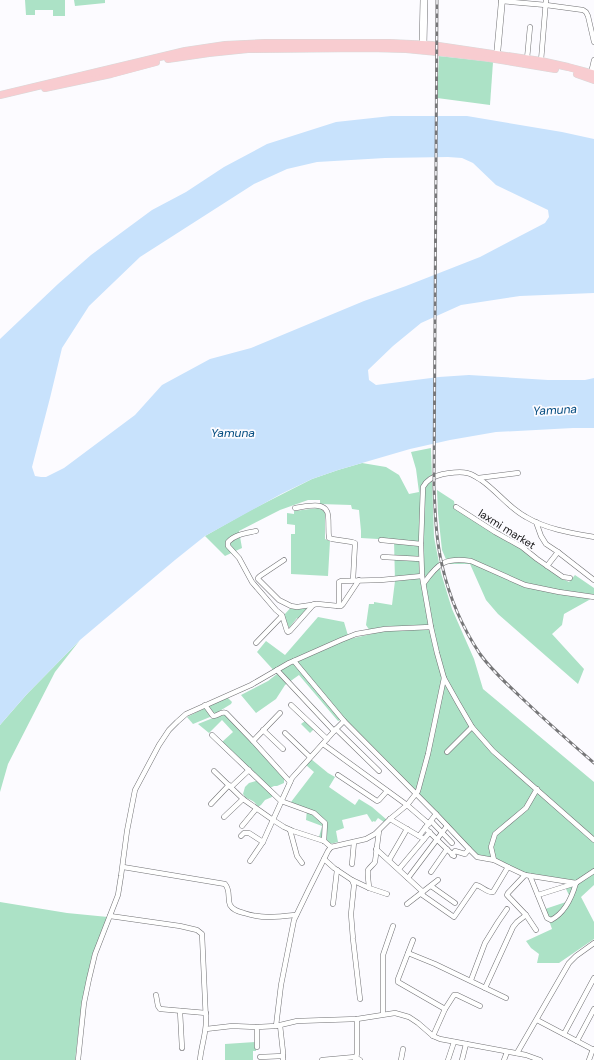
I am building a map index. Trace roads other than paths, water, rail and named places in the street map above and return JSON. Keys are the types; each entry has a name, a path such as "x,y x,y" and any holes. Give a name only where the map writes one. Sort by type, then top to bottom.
{"main road":[{"path":"423,45 424,0"},
{"path":"0,94 185,51 225,45 266,43 390,42 423,45 541,61 593,76"},
{"path":"0,99 111,74 169,59 209,52 248,49 406,49 489,58 593,76"}],"street":[{"path":"497,55 502,0 546,3 579,9 586,12 592,29 594,42"},
{"path":"541,61 546,3"},
{"path":"528,59 530,28"},
{"path":"593,76 594,60"},
{"path":"594,537 572,534 525,517 487,485 470,474 460,472 440,475 428,480 423,487 421,544 422,576 431,627 444,678 472,727 493,751 594,840"},
{"path":"478,478 518,473"},
{"path":"295,508 318,506 325,508 328,516 329,538 355,543 353,580"},
{"name":"laxmi market","path":"456,507 522,547 563,577 570,578"},
{"path":"536,522 541,536 546,544 594,580"},
{"path":"256,531 233,538 228,542 228,546 239,558 252,582 282,616 286,630 288,632 290,631 314,604"},
{"path":"381,540 421,544"},
{"path":"547,566 558,552"},
{"path":"383,557 421,559"},
{"path":"284,560 258,578 258,580 284,604 298,607 314,604 341,606 359,580"},
{"path":"424,583 430,574 447,561 463,560 471,561 525,584 559,592 594,597"},
{"path":"338,606 341,581 381,580 422,576"},
{"path":"256,643 282,616"},
{"path":"78,1060 84,1003 89,979 95,954 118,895 127,831 135,790 159,745 169,730 186,714 251,684 294,661 356,634 392,628 431,627"},
{"path":"294,661 344,721 477,857 494,860 508,868 528,875 576,883"},
{"path":"277,670 335,730 379,771"},
{"path":"260,1056 269,1058 283,1058 278,1025 282,979 296,915 331,847 371,837 407,805 416,794 428,754 444,678"},
{"path":"205,705 213,716 222,712 226,713 290,782"},
{"path":"291,705 327,739"},
{"path":"253,741 280,713"},
{"path":"250,861 263,842 292,778 344,721"},
{"path":"447,752 472,727"},
{"path":"263,730 283,748"},
{"path":"286,733 310,758"},
{"path":"212,735 281,801 314,813 326,823 324,841"},
{"path":"323,744 407,805 452,843"},
{"path":"210,804 249,770"},
{"path":"214,771 243,799 256,809 290,830 324,841 331,847"},
{"path":"338,775 377,801 380,800 387,791"},
{"path":"494,860 492,847 495,834 526,808 537,789"},
{"path":"224,817 243,799"},
{"path":"242,826 256,809"},
{"path":"419,836 436,814"},
{"path":"390,819 424,839"},
{"path":"428,824 430,832 453,855 455,851 465,854 469,849"},
{"path":"408,878 448,826"},
{"path":"389,860 407,828"},
{"path":"290,830 295,851 302,863"},
{"path":"369,888 368,870 375,864 379,831"},
{"path":"399,869 430,832"},
{"path":"241,836 244,833 248,833 263,842"},
{"path":"352,864 354,842"},
{"path":"376,849 399,869 422,893 454,918 476,885 493,892 508,868"},
{"path":"431,872 447,850"},
{"path":"324,859 336,870 352,880 387,894"},
{"path":"123,867 225,884 228,890 229,901 232,907 239,912 266,918 296,915"},
{"path":"333,904 336,870"},
{"path":"538,895 576,883 594,871"},
{"path":"528,875 547,918 551,920 570,902 576,883"},
{"path":"528,875 508,893 507,896 526,915 536,930"},
{"path":"352,880 354,885 351,914 360,999"},
{"path":"407,904 438,880"},
{"path":"431,886 455,903"},
{"path":"471,980 485,943 507,909"},
{"path":"485,988 514,927 517,922 526,915"},
{"path":"110,916 180,926 197,930 202,934 206,1029 200,1060"},
{"path":"383,1014 383,955 393,926"},
{"path":"413,940 398,982 446,1009"},
{"path":"517,1053 569,963 594,942"},
{"path":"408,953 471,980 506,998"},
{"path":"564,1034 594,978"},
{"path":"156,995 160,1009 206,1013"},
{"path":"432,1036 452,996 455,995 480,1006"},
{"path":"577,1041 594,1009"},
{"path":"180,1011 182,1048"},
{"path":"206,1029 232,1026 257,1027 297,1021 357,1019 395,1013 406,1016 418,1023 432,1036 440,1039 517,1053 540,1060"},
{"path":"354,1059 356,1054 357,1019"},
{"path":"589,1019 594,1021"},
{"path":"537,1020 593,1049 589,1060"},
{"path":"257,1027 257,1047"},
{"path":"448,1060 454,1042"},
{"path":"462,1060 466,1044"},
{"path":"401,1060 403,1049"},
{"path":"504,1060 508,1052"},
{"path":"524,1060 526,1055"},
{"path":"322,1060 360,1060"}],"water":[{"name":"Yamuna","path":"391,116 467,116 594,139 594,293 520,296 461,305 421,323 393,346 368,370 369,380 376,385 439,377 469,375 548,380 585,380 594,378 594,428 496,432 450,440 410,449 338,470 312,479 281,494 205,536 175,560 80,640 27,694 0,725 0,339 91,255 152,210 186,192 224,167 267,144 336,122","holes":["385,158 462,158 473,163 496,185 548,210 549,217 545,223 480,257 364,301 251,348 210,359 162,385 135,415 64,468 46,477 35,476 32,467 62,348 89,306 140,257 254,184 287,169 317,162"]}],"railway":[{"path":"437,0 434,486 436,526 440,555 448,588 457,611 467,633 480,654 490,667 508,685 594,763"}]}
